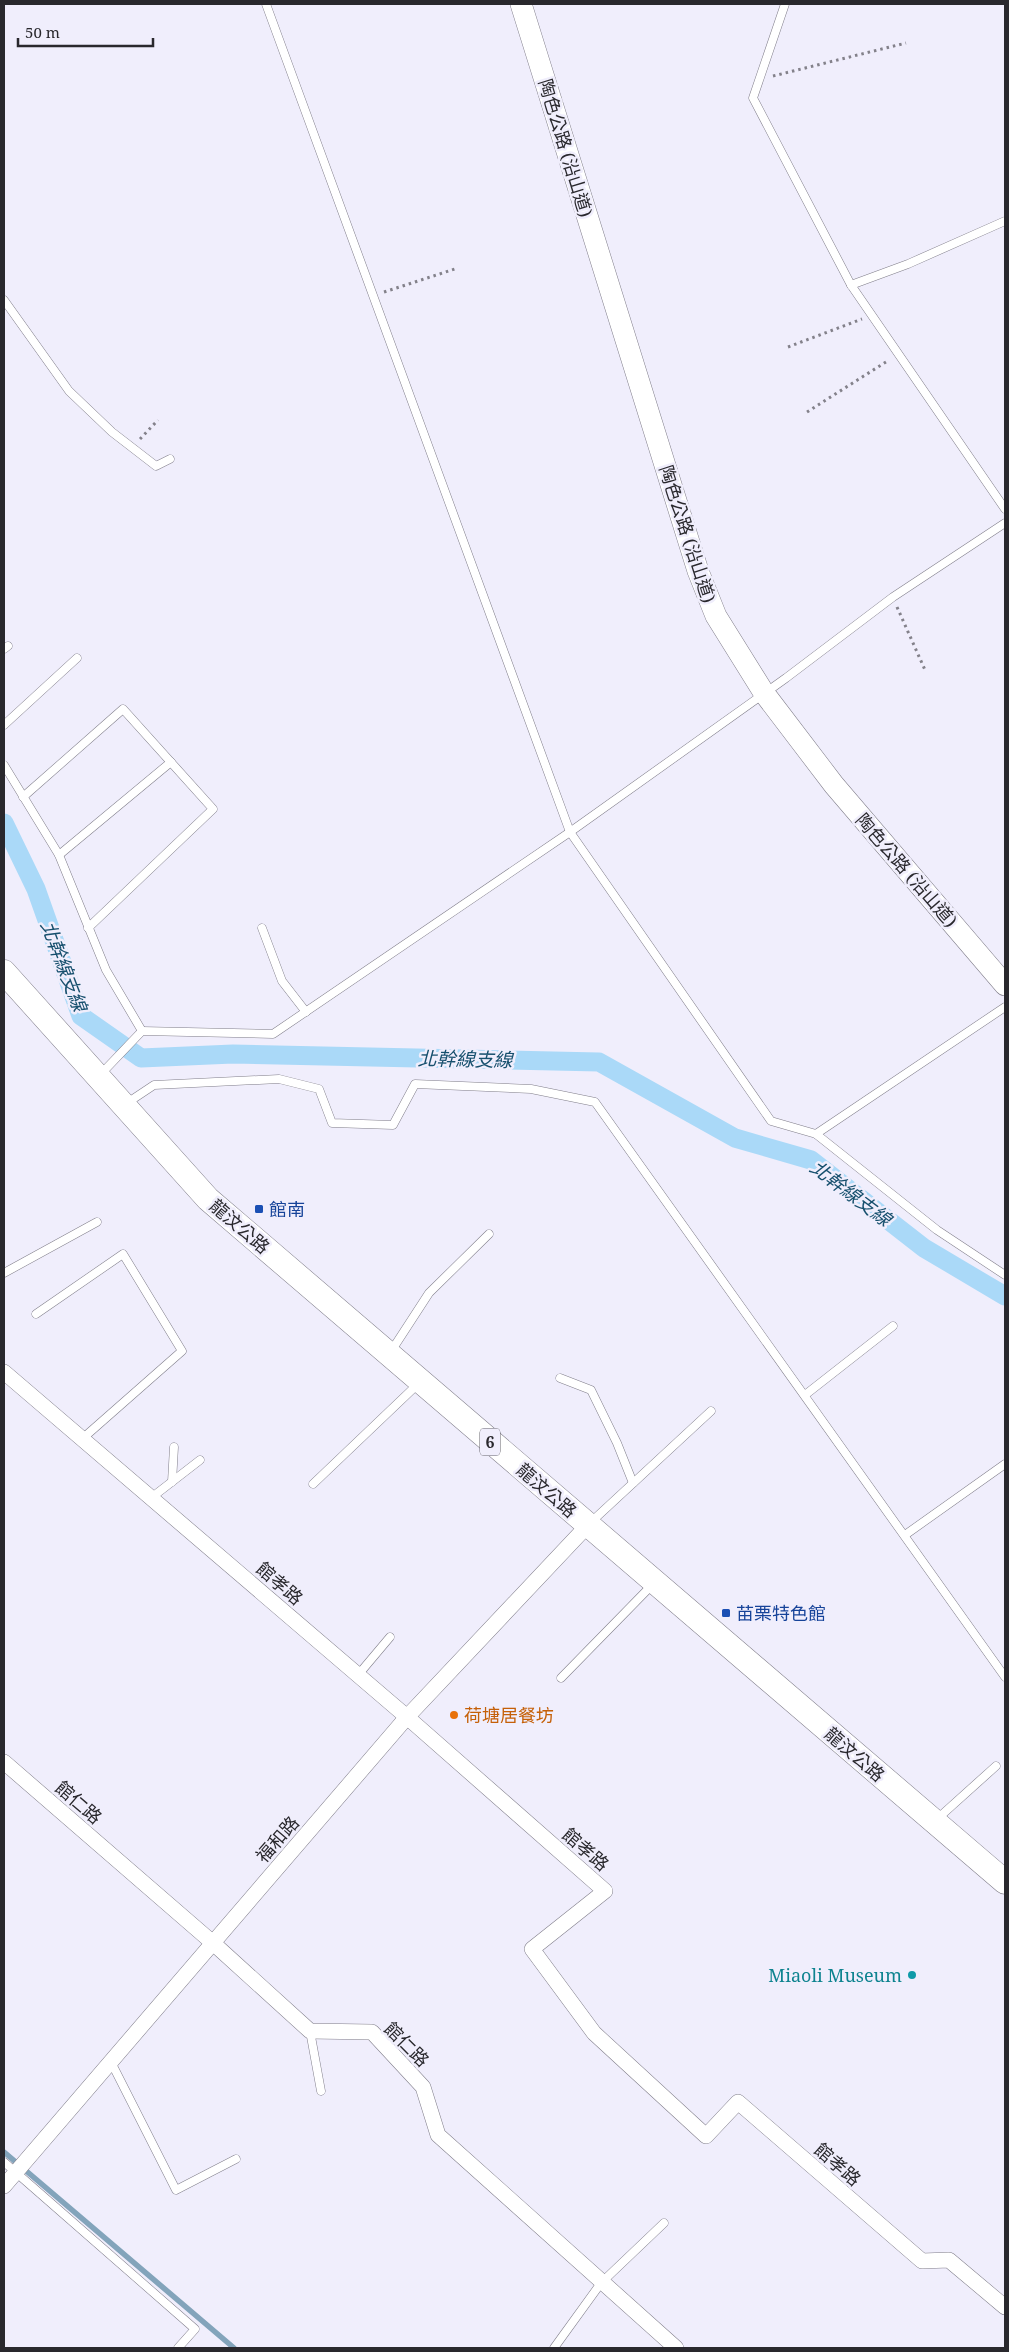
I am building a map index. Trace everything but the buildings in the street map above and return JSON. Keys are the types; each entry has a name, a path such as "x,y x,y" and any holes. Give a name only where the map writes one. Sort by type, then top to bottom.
{"main road":[{"name":"陶色公路 (沿山道)","path":"521,4 698,571 716,616 764,693 834,785 1005,985"},
{"name":"龍汶公路","path":"4,972 208,1198 420,1382 1005,1882"}],"street":[{"name":"館孝路","path":"4,1372 407,1717 605,1891 532,1949 594,2033 706,2136 738,2102 922,2262 949,2260 1005,2307"},
{"name":"福和路","path":"4,2186 9,2167 110,2061 407,1717 588,1525"},
{"name":"館仁路","path":"4,1762 213,1943 310,2032 372,2032 423,2087 438,2135 600,2282 676,2348"}],"lane":[{"path":"266,4 570,832 771,1122 816,1134 937,1230 1005,1275"},
{"path":"785,4 753,98 851,285 1005,509"},
{"path":"851,285 908,264 1005,221"},
{"path":"4,300 69,390 112,432 156,466 170,459"},
{"path":"98,1077 142,1031 273,1034 570,832 764,693 893,597 1005,523"},
{"path":"4,725 77,658"},
{"path":"23,797 123,709 213,809 88,928"},
{"path":"60,855 171,762"},
{"path":"4,765 60,855 106,970 142,1031"},
{"path":"262,928 282,981 306,1012"},
{"path":"816,1134 1005,1007"},
{"path":"123,1105 154,1085 279,1079 319,1089 332,1123 393,1125 415,1084 531,1089 595,1102 1005,1677"},
{"path":"4,1272 96,1222"},
{"path":"389,1354 429,1293 489,1234"},
{"path":"36,1314 123,1254 182,1350 82,1438"},
{"path":"805,1395 893,1326"},
{"path":"560,1378 591,1390 617,1443 633,1484"},
{"path":"313,1484 420,1382"},
{"path":"588,1525 711,1411"},
{"path":"172,1482 174,1447"},
{"path":"151,1498 200,1460"},
{"path":"905,1535 1005,1464"},
{"path":"561,1678 655,1582"},
{"path":"358,1675 390,1637"},
{"path":"934,1822 996,1766"},
{"path":"310,2032 321,2091"},
{"path":"110,2061 176,2190 236,2160"},
{"path":"9,2167 195,2329 178,2348"},
{"path":"554,2348 600,2282 664,2223"}],"path":[{"path":"759,80 906,43"},
{"path":"373,296 458,268"},
{"path":"788,347 872,315"},
{"path":"807,412 898,354"},
{"path":"132,447 158,420"},
{"path":"893,597 925,670"}],"waterway":[{"name":"北幹線支線","path":"4,823 36,889 81,1016 141,1058 233,1054 599,1062 735,1138 811,1160 924,1248 1005,1296"},
{"path":"4,2152 234,2348"}],"place":[{"name":"館南","path":"259,1209"},
{"name":"苗栗特色館","path":"726,1613"},
{"name":"荷塘居餐坊","path":"454,1715"},
{"name":"Miaoli Museum","path":"912,1975"}]}
